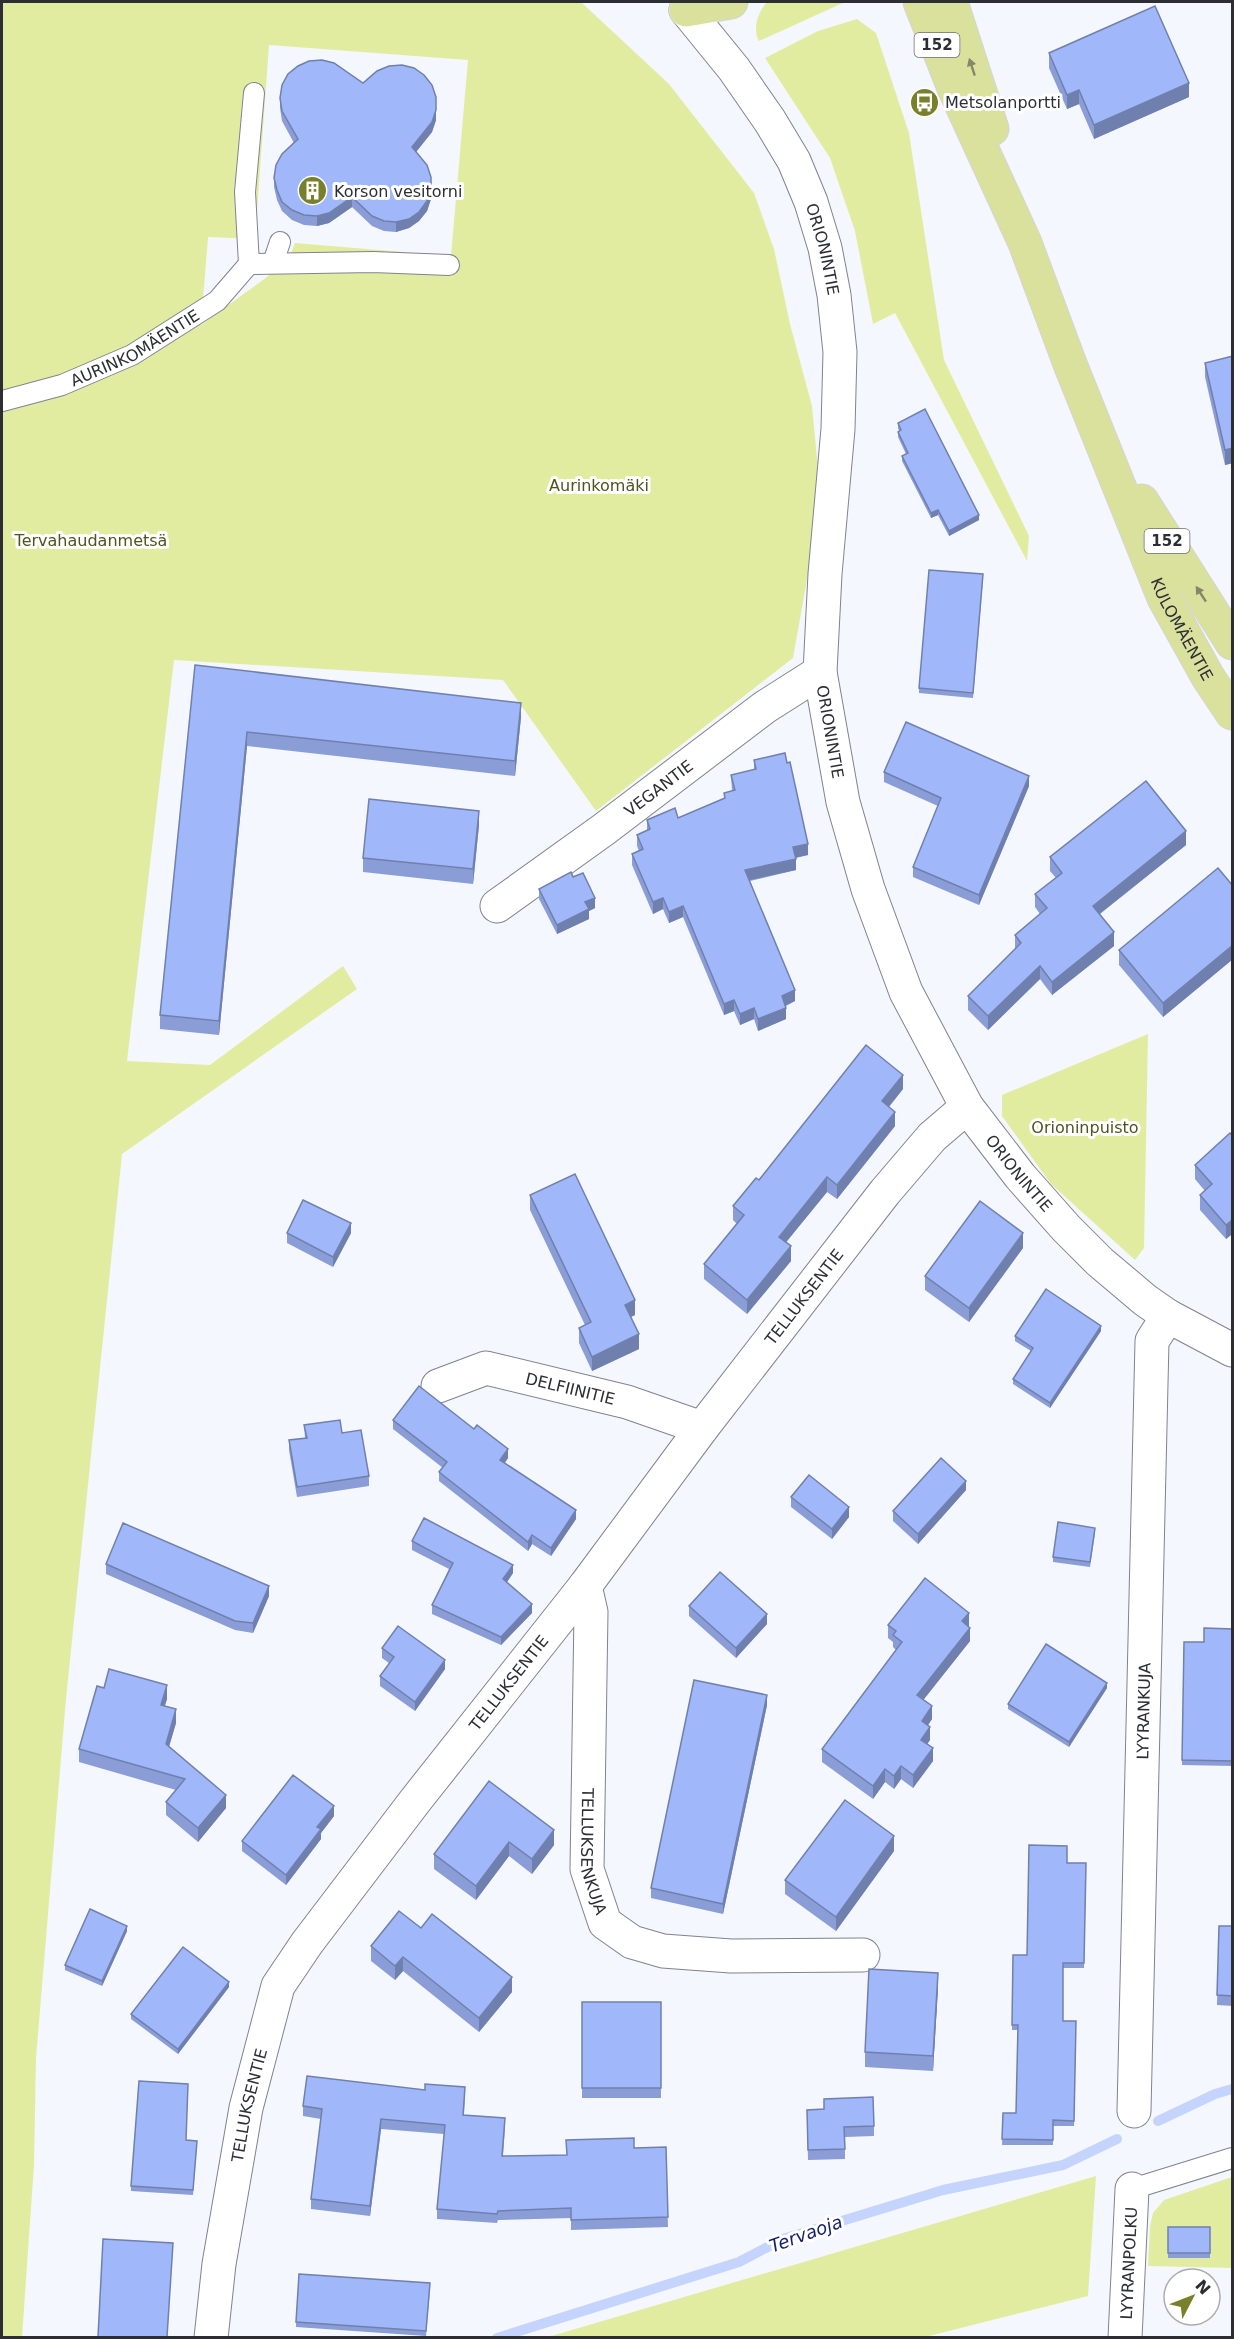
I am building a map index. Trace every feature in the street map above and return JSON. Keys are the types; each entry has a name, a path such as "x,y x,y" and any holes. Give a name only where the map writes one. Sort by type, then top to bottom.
{"main road":[{"path":"688,6 731,2"},
{"name":"KULOMÄENTIE","path":"920,2 954,88 1025,243"},
{"name":"KULOMÄENTIE","path":"951,2 1025,243 1070,364 1164,598 1208,677 1233,713"},
{"name":"KULOMÄENTIE","path":"1102,439 1233,644"}],"street":[{"name":"ORIONINTIE","path":"688,6 770,121 794,161 811,202 828,260 838,329 839,385 838,429 825,574 820,672 843,802 868,889 906,992 967,1107 1020,1176 1066,1228 1100,1262 1145,1300 1168,1316 1233,1350"},
{"name":"VEGANTIE","path":"497,906 603,830 765,707 820,672"},
{"name":"TELLUKSENTIE","path":"211,2337 219,2264 246,2108 278,1986 307,1943 415,1801 585,1586 702,1428 885,1192 932,1137 967,1107"},
{"name":"LYYRANKUJA","path":"1134,2110 1152,1341 1168,1316"},
{"name":"DELFIINITIE","path":"438,1386 486,1368 627,1402 702,1428"},
{"name":"TELLUKSENKUJA","path":"585,1586 591,1612 587,1869 605,1923 632,1942 663,1950 731,1956 862,1955"},
{"name":"LYYRANPOLKU","path":"1125,2337 1132,2189"}],"lane":[{"path":"254,93 245,192 249,264 373,262 449,265"},
{"path":"273,263 280,242"},
{"name":"AURINKOMÄENTIE","path":"2,401 62,385 132,355 217,301 249,264"},
{"path":"1132,2189 1233,2158"}],"green space":[{"name":"Aurinkomäki","path":"2,2 581,2 669,84 754,193 774,249 790,324 812,406 818,468 809,568 793,658 596,811 503,680 174,660 127,1061 210,1065 343,966 357,989 122,1154 66,1699 36,2058 34,2165 22,2337 2,2337","holes":["269,45 468,60 451,256 295,243 290,256 267,277 201,325 208,237 255,239"]},
{"path":"767,2 845,2 759,41 756,31 757,21"},
{"path":"857,19 876,33 909,133 944,360 1029,536 1027,561 895,313 873,324 855,231 830,158 765,58 818,31"},
{"name":"Orioninpuisto","path":"1148,1034 1144,1248 1135,1260 1051,1184 1002,1116 1002,1095"},
{"path":"1096,2176 1088,2296 925,2337 548,2337"},
{"path":"1232,2177 1232,2268 1148,2266 1153,2213 1164,2200"}],"building":[{"path":"1155,6 1189,83 1094,125 1079,90 1067,95 1049,53"},
{"path":"322,60 334,63 363,83 377,71 389,66 402,65 414,68 432,85 436,97 436,110 432,122 412,147 427,165 431,177 431,189 427,201 419,212 409,219 396,222 384,221 372,216 352,197 329,213 317,216 304,215 292,210 282,202 274,178 276,165 282,154 298,139 282,111 280,98 282,85 288,74 298,66 309,61"},
{"path":"1233,356 1233,448 1225,450 1205,363"},
{"path":"925,409 979,515 949,531 938,510 931,513 902,456 908,453 898,432 901,430 898,423"},
{"path":"929,570 983,574 973,693 919,688"},
{"path":"195,665 521,703 515,761 247,732 219,1021 160,1015"},
{"path":"906,722 1029,776 979,895 913,867 941,798 884,772"},
{"path":"785,753 787,763 790,762 808,844 793,847 796,859 745,870 795,990 782,996 786,1008 758,1019 754,1008 740,1014 734,1000 724,1004 683,906 669,912 663,898 653,902 632,854 643,849 637,835 650,829 647,820 675,808 678,818 725,798 724,793 735,790 731,775 756,769 754,760"},
{"path":"1146,781 1186,831 1093,906 1114,932 1052,982 1040,966 988,1016 968,996 1021,943 1015,935 1047,908 1035,894 1062,873 1050,857"},
{"path":"369,799 479,811 473,869 363,858"},
{"path":"1218,868 1233,886 1233,945 1163,1003 1119,950"},
{"path":"571,872 573,877 583,873 595,898 585,902 589,909 557,925 539,889"},
{"path":"866,1045 903,1075 882,1101 895,1112 837,1185 827,1177 779,1237 791,1246 747,1300 704,1264 744,1215 733,1206 756,1178 759,1180"},
{"path":"1230,1133 1233,1136 1233,1222 1226,1225 1200,1195 1212,1184 1195,1165"},
{"path":"575,1174 635,1300 625,1305 639,1334 592,1357 579,1328 591,1322 530,1195"},
{"path":"303,1200 351,1223 333,1257 287,1233"},
{"path":"980,1201 1023,1233 969,1308 925,1276"},
{"path":"1046,1289 1101,1326 1050,1403 1013,1379 1033,1348 1015,1336"},
{"path":"419,1386 474,1429 477,1425 508,1449 500,1460 576,1510 551,1548 532,1535 528,1542 439,1472 447,1462 393,1420"},
{"path":"340,1420 342,1433 361,1430 369,1476 297,1487 289,1440 307,1438 304,1425"},
{"path":"941,1458 966,1481 918,1534 893,1511"},
{"path":"809,1475 849,1507 832,1529 791,1497"},
{"path":"424,1518 513,1565 503,1579 532,1604 501,1637 432,1605 453,1563 412,1541"},
{"path":"1058,1522 1095,1528 1090,1562 1053,1557"},
{"path":"123,1523 269,1586 253,1623 235,1621 106,1564"},
{"path":"720,1572 767,1614 736,1648 689,1606"},
{"path":"925,1578 969,1613 962,1621 970,1628 917,1695 932,1706 922,1721 930,1727 921,1740 933,1748 913,1775 901,1766 894,1776 885,1769 873,1786 822,1749 902,1642 893,1635 896,1631 888,1625"},
{"path":"398,1626 445,1660 415,1702 380,1676 394,1657 382,1648"},
{"path":"1204,1628 1233,1629 1233,1761 1182,1760 1184,1642 1204,1642"},
{"path":"1046,1644 1107,1683 1069,1742 1008,1704"},
{"path":"109,1669 167,1685 161,1705 176,1709 166,1744 226,1795 198,1828 166,1802 185,1779 79,1749 97,1686 104,1688"},
{"path":"694,1680 767,1695 723,1904 651,1888"},
{"path":"293,1775 334,1806 317,1827 321,1829 286,1875 242,1841"},
{"path":"489,1781 554,1830 532,1859 509,1842 476,1886 434,1854"},
{"path":"845,1800 894,1836 836,1917 785,1880"},
{"path":"1029,1845 1067,1846 1067,1863 1086,1863 1084,1963 1063,1963 1063,2021 1076,2021 1074,2121 1053,2120 1053,2140 1002,2139 1003,2113 1016,2113 1018,2025 1012,2025 1013,1955 1027,1955"},
{"path":"90,1909 127,1926 102,1981 65,1965"},
{"path":"399,1911 421,1928 432,1914 512,1977 479,2018 403,1957 395,1966 371,1946"},
{"path":"1219,1926 1233,1926 1233,1996 1217,1995"},
{"path":"183,1947 229,1982 178,2049 131,2014"},
{"path":"869,1969 938,1973 933,2056 865,2052"},
{"path":"582,2002 661,2002 661,2088 582,2088"},
{"path":"307,2076 425,2090 425,2084 465,2087 463,2115 505,2118 502,2156 567,2155 566,2140 634,2138 634,2148 666,2147 668,2217 571,2220 571,2208 498,2211 497,2214 437,2209 445,2125 381,2119 370,2206 311,2199 322,2109 303,2106"},
{"path":"139,2081 188,2084 186,2140 197,2141 193,2190 131,2186"},
{"path":"873,2097 874,2126 844,2127 845,2149 808,2150 807,2110 824,2109 824,2099"},
{"path":"1168,2227 1210,2227 1210,2253 1168,2253"},
{"path":"103,2239 173,2243 167,2337 98,2337"},
{"path":"299,2274 430,2283 426,2331 296,2322"}],"waterway":[{"name":"Tervaoja","path":"1158,2121 1215,2094 1232,2089"},
{"name":"Tervaoja","path":"497,2338 739,2262 783,2239 943,2190 1063,2165 1117,2139"}],"place":[{"name":"Metsolanportti","path":"924,102"},
{"name":"Korson vesitorni","path":"313,191"}],"park label":[{"name":"Tervahaudanmetsä","path":"91,540"}]}
